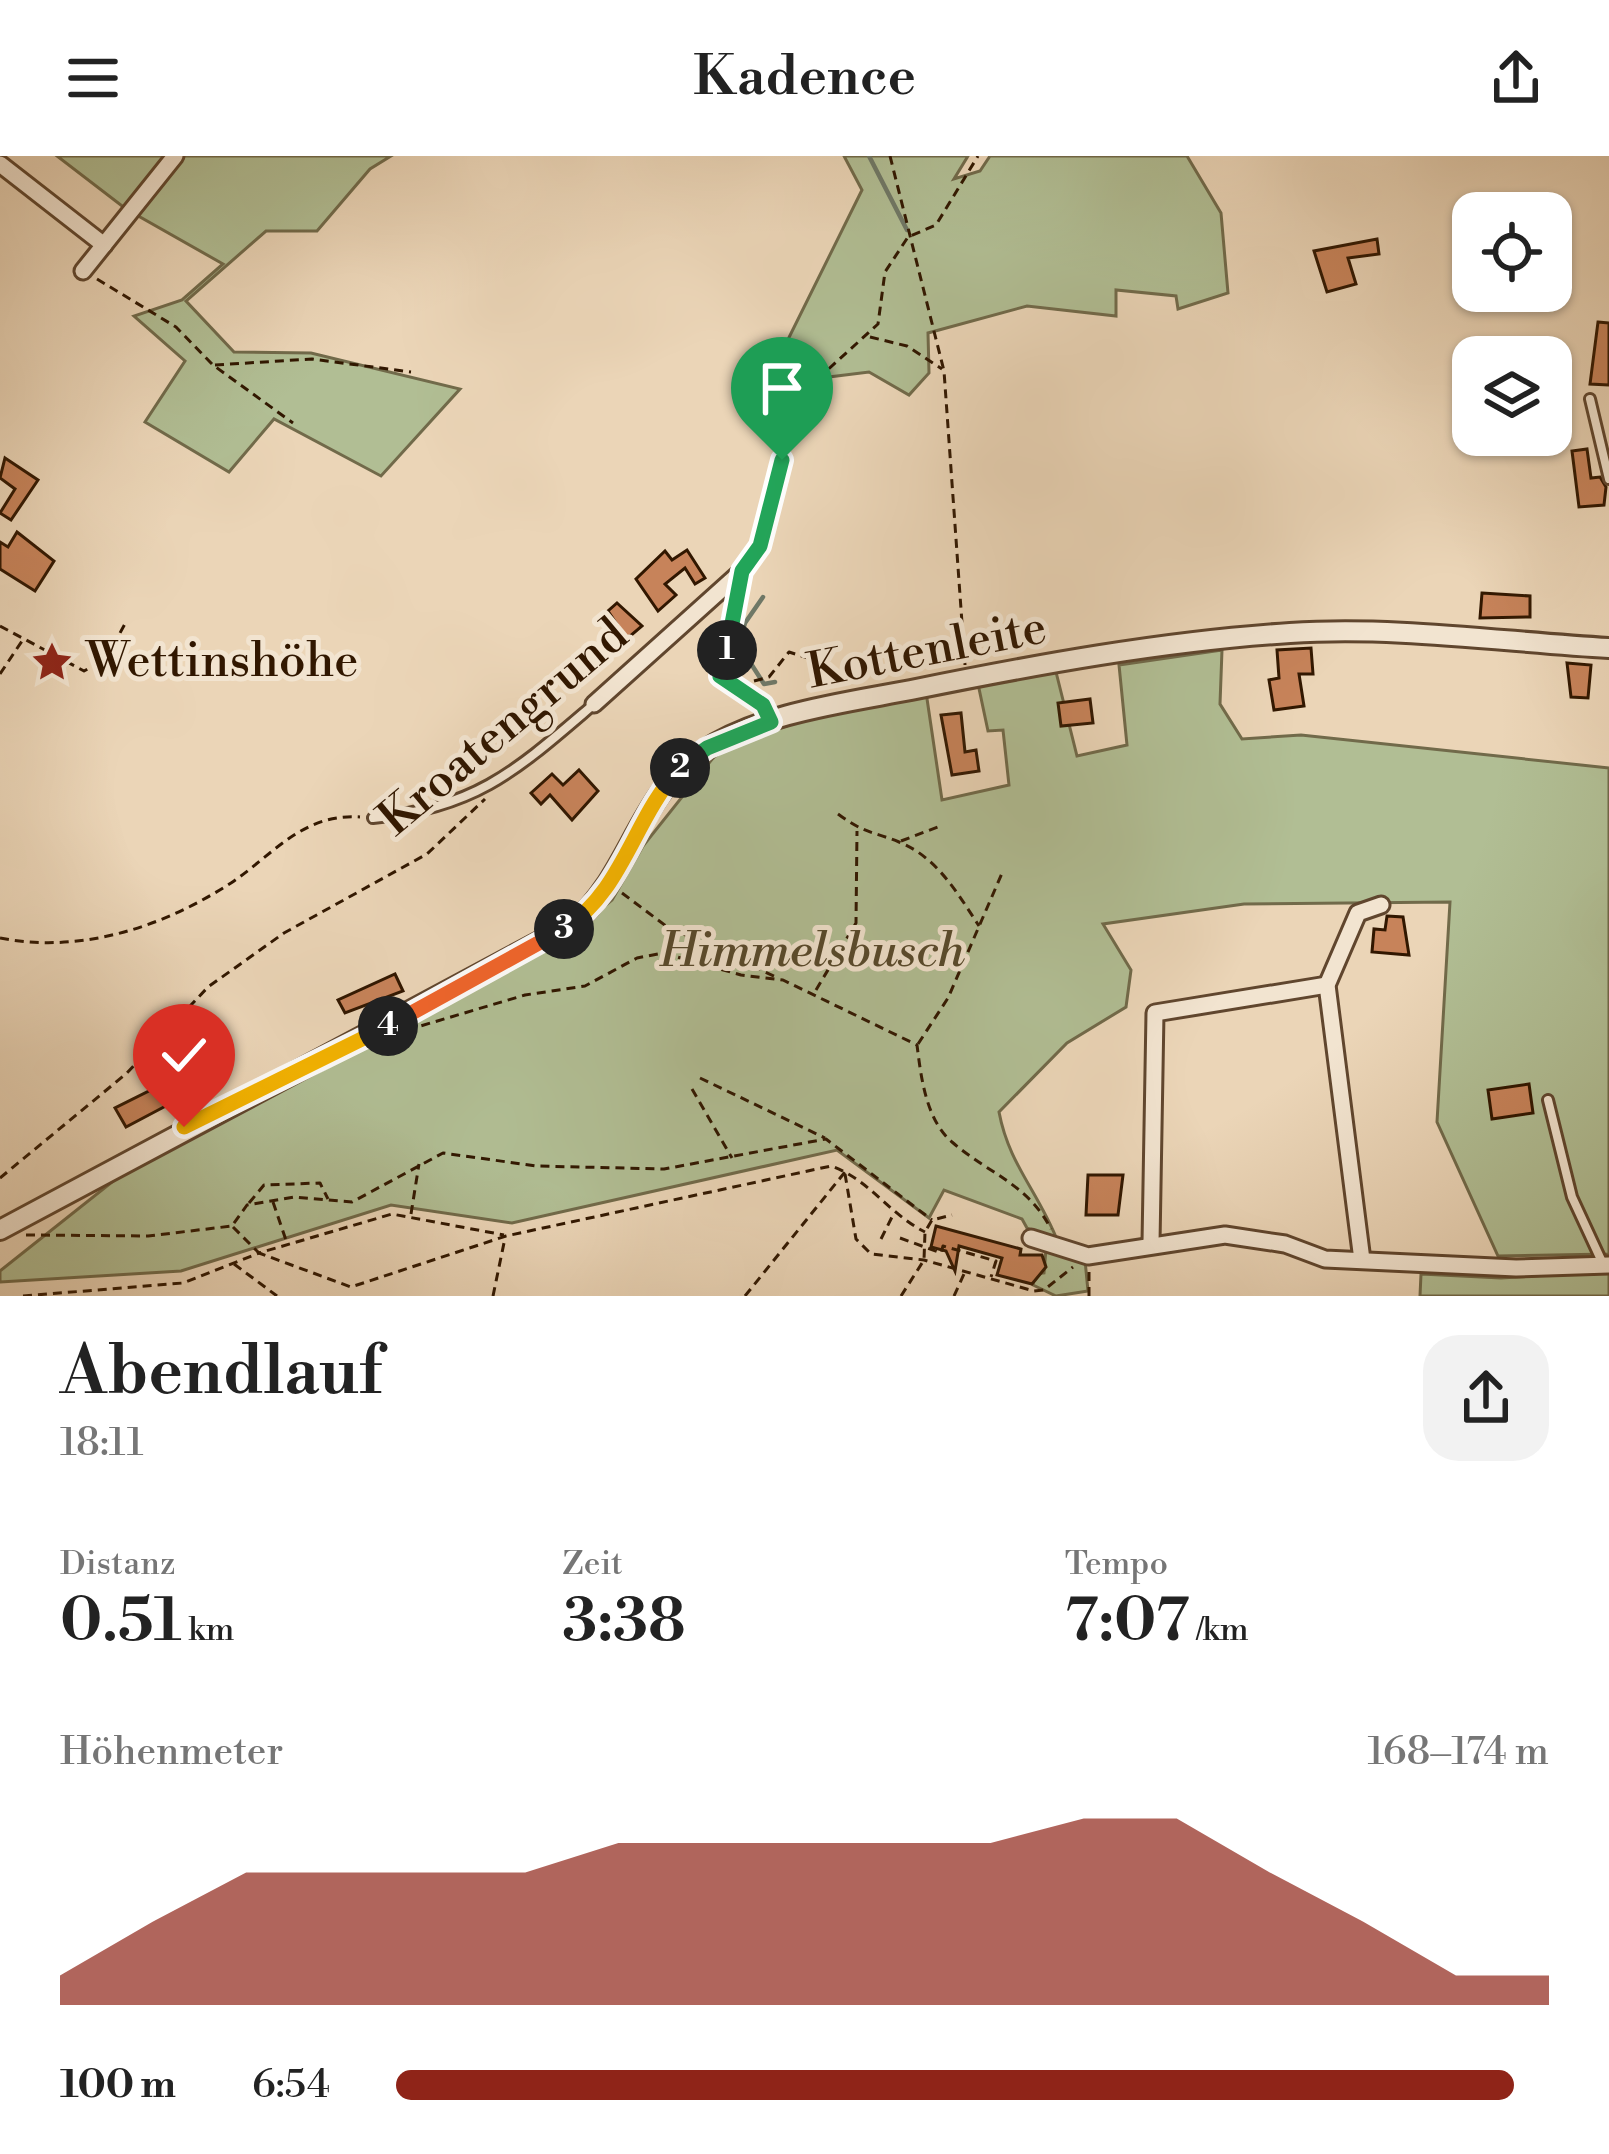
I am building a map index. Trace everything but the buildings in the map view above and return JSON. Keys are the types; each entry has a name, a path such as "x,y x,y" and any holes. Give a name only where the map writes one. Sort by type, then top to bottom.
{"street":[{"path":"83,271 175,156"},
{"path":"0,164 104,244"},
{"path":"742,571 720,676 763,705 771,722"},
{"name":"Kroatengrund","path":"595,704 742,571"},
{"path":"708,601 736,610"},
{"name":"Kottenleite","path":"8,1232 184,1127 550,939 595,905 612,884 646,811 677,770 707,748 771,722 966,679 1291,633 1609,648"},
{"path":"1363,1259 1327,985 1358,914 1381,905"},
{"path":"1150,1243 1155,1013 1327,985"},
{"path":"1030,1238 1088,1256 1225,1235 1286,1244 1325,1258 1516,1268 1606,1265"}],"lane":[{"path":"1590,399 1609,479"},
{"name":"Kroatengrund","path":"504,782 595,704"},
{"path":"373,818 430,807 504,782"},
{"path":"1548,1100 1572,1197 1606,1265"}],"path":[{"path":"890,156 944,370 966,679"},
{"path":"742,571 760,546 789,437 811,385 836,357 868,337 885,306 885,272 908,237 936,225 978,156"},
{"path":"83,271 176,327 213,365 293,423"},
{"path":"868,337 907,346 944,370"},
{"path":"213,365 312,359 411,372"},
{"path":"0,626 84,670 106,659 127,620"},
{"path":"0,674 22,641"},
{"path":"760,681 790,652 808,658 811,671"},
{"name":"Kroatengrund","path":"0,1178 127,1073 208,987 284,933 427,854 504,782"},
{"path":"838,814 857,828 899,842 939,868 980,928"},
{"path":"0,938 57,944 138,929 195,905 318,820 373,818"},
{"path":"899,842 943,825"},
{"path":"815,992 856,923 857,828"},
{"path":"1003,872 948,998 917,1045 932,1113 950,1141 1036,1201 1060,1247"},
{"path":"612,884 666,926 815,992 917,1045"},
{"path":"382,1029 413,1030 525,995 585,986 638,958 663,953 741,976 783,980"},
{"path":"700,1078 826,1139 932,1220"},
{"path":"692,1089 733,1160"},
{"path":"248,1205 294,1197 352,1202 419,1162 443,1154 536,1166 664,1169 733,1160 826,1139"},
{"path":"411,1218 419,1162"},
{"path":"232,1226 259,1253 351,1287 506,1236 832,1166 862,1178 895,1214 925,1232"},
{"path":"845,1172 863,1249 1044,1290 1088,1256"},
{"path":"745,1296 845,1172"},
{"path":"8,1232 148,1237 232,1226 264,1184 300,1180 320,1184 329,1201"},
{"path":"273,1202 287,1245"},
{"path":"23,1296 183,1283 259,1253 392,1214 506,1236"},
{"path":"881,1239 895,1214"},
{"path":"901,1296 924,1260 925,1232 932,1220 952,1215"},
{"path":"493,1296 506,1236"},
{"path":"900,1238 941,1252 943,1246 996,1261 991,1279"},
{"path":"1088,1256 1089,1296"},
{"path":"232,1263 277,1296"},
{"path":"954,1296 965,1272"}],"green space":[{"path":"57,156 391,156 370,169 317,231 266,231 186,301 234,352 311,353 460,389 381,476 274,419 229,472 145,422 185,361 134,316 182,300 223,264 126,209"},
{"path":"844,156 968,156 954,179 980,171 990,156 1187,156 1221,213 1228,293 1178,309 1176,296 1116,290 1116,316 1027,306 928,333 929,373 909,395 869,372 813,379 792,420 762,392 862,190"},
{"name":"Himmelsbusch","path":"1222,650 1220,704 1242,739 1301,735 1609,768 1609,1254 1498,1256 1437,1122 1450,902 1244,904 1103,924 1131,970 1126,1007 1067,1043 999,1112 1010,1148 1058,1242 1027,1228 1022,1219 944,1190 929,1218 837,1150 512,1223 391,1205 181,1271 0,1282 0,1271 117,1178 572,933 612,900 643,846 721,748 867,699 926,692 942,800 1009,785 1003,730 988,731 977,679 1056,672 1077,756 1127,745 1119,665"},
{"path":"1046,1249 1085,1260 1088,1291 1056,1296 1033,1285 1035,1274 1044,1273"},
{"path":"1609,1271 1609,1296 1420,1296 1421,1274 1501,1278"}],"waterway":[{"path":"869,156 907,230"},
{"path":"763,597 745,623 739,645 764,684 775,682"}],"place":[{"name":"Wettinshöhe","path":"52,662"}],"route":[{"path":"184,1127 382,1029 572,924 612,884 646,811 677,770 707,748 771,722 763,705 720,676 742,571 760,546 782,460"}]}
